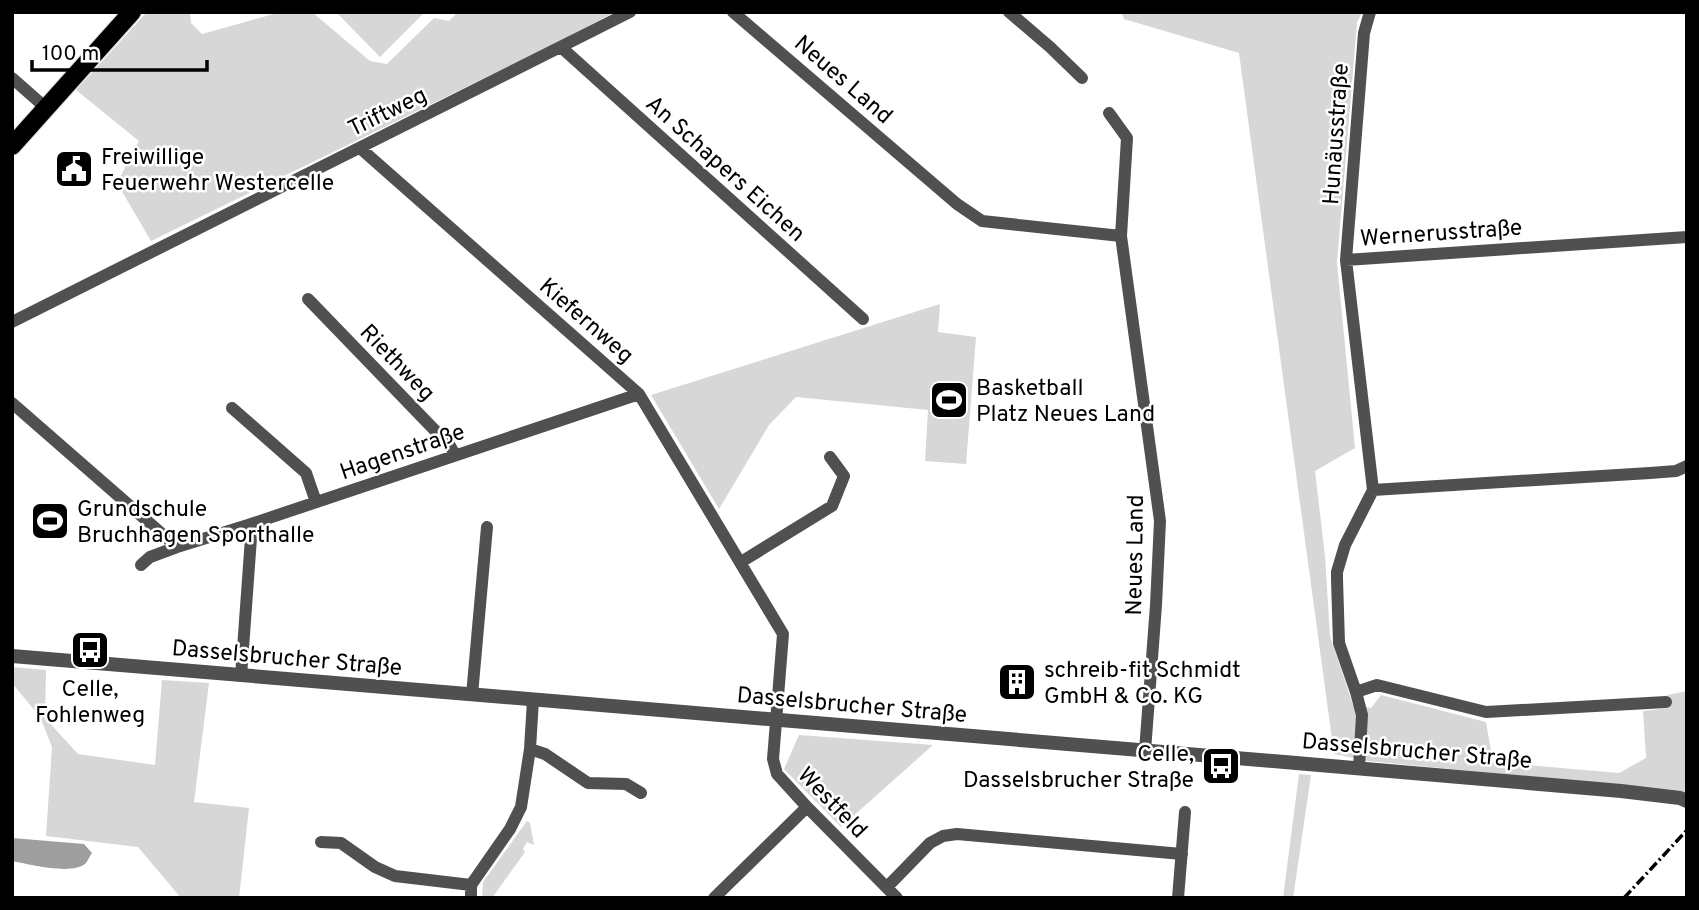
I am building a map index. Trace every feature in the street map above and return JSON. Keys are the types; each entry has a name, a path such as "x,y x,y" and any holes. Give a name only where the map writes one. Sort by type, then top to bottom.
{"main road":[{"path":"12,146 132,12"}],"street":[{"name":"Triftweg","path":"12,322 630,12"},
{"name":"Neues Land","path":"733,12 957,204 982,221 1121,236"},
{"path":"1009,12 1082,78"},
{"name":"Hunäusstraße","path":"1346,260 1364,33 1370,12"},
{"name":"An Schapers Eichen","path":"562,48 863,319"},
{"path":"12,78 46,108"},
{"name":"Neues Land","path":"1109,113 1127,138 1121,236 1160,521 1145,751"},
{"name":"Kiefernweg","path":"360,148 639,394 783,634 775,720"},
{"name":"Wernerusstraße","path":"1373,491 1346,260 1687,237"},
{"name":"Riethweg","path":"308,299 456,455"},
{"name":"Hagenstraße","path":"141,565 150,557 177,547 639,394"},
{"path":"12,402 177,547"},
{"path":"232,408 306,473 316,502"},
{"path":"741,562 832,506 844,476 830,457"},
{"path":"1359,768 1362,715 1339,643 1337,572 1345,545 1373,491 1676,471 1687,466"},
{"path":"241,676 251,538 248,525"},
{"path":"472,695 487,527"},
{"name":"Dasselsbrucher Straße","path":"12,656 1359,768 1630,792 1687,801"},
{"path":"1356,692 1377,685 1486,712 1666,702"},
{"path":"321,842 341,844 375,867 395,876 471,892 522,807 530,750 533,700"},
{"name":"Westfeld","path":"775,720 773,759 777,774 897,898"},
{"path":"530,750 545,754 588,783 626,784 641,793"},
{"path":"714,898 807,807"},
{"path":"1178,898 1185,812"},
{"path":"887,887 930,843 943,836 957,834 1182,854"}],"shaded area":[{"path":"147,12 190,12 191,23 202,34 281,12 312,12 370,61 387,64 434,18 449,21 458,12 615,12 151,241 117,183 139,141 76,90"},
{"path":"336,12 425,12 380,57"},
{"path":"1121,12 1362,12 1357,23 1337,263 1355,448 1315,471 1325,556 1330,636 1353,705 1371,708 1381,695 1486,722 1493,762 1619,773 1646,758 1643,711 1669,708 1667,695 1687,691 1687,792 1368,761 1334,754 1239,53 1124,19"},
{"path":"940,304 938,332 976,337 966,464 925,461 928,410 796,397 769,425 719,509 651,395"},
{"path":"12,667 46,670 45,718 78,754 155,765 162,680 209,683 194,802 249,808 239,898 181,898 138,847 46,836 52,747 40,717 12,683"},
{"path":"799,735 933,745 841,827 784,769"},
{"path":"1299,774 1311,775 1293,898 1283,898"},
{"path":"527,821 530,823 534,845 527,842 523,849 525,852 492,898 482,898 483,882"},
{"path":"12,838 84,844 92,853 86,863 71,869 12,861"}],"railway":[{"path":"1624,898 1687,830"}],"place":[{"name":"Freiwillige Feuerwehr Westercelle","path":"74,169"},
{"name":"Basketball Platz Neues Land","path":"949,400"},
{"name":"Grundschule Bruchhagen Sporthalle","path":"50,521"},
{"name":"Celle, Fohlenweg","path":"90,650"},
{"name":"schreib-fit Schmidt GmbH & Co. KG","path":"1017,682"},
{"name":"Celle, Dasselsbrucher Straße","path":"1221,766"}]}
